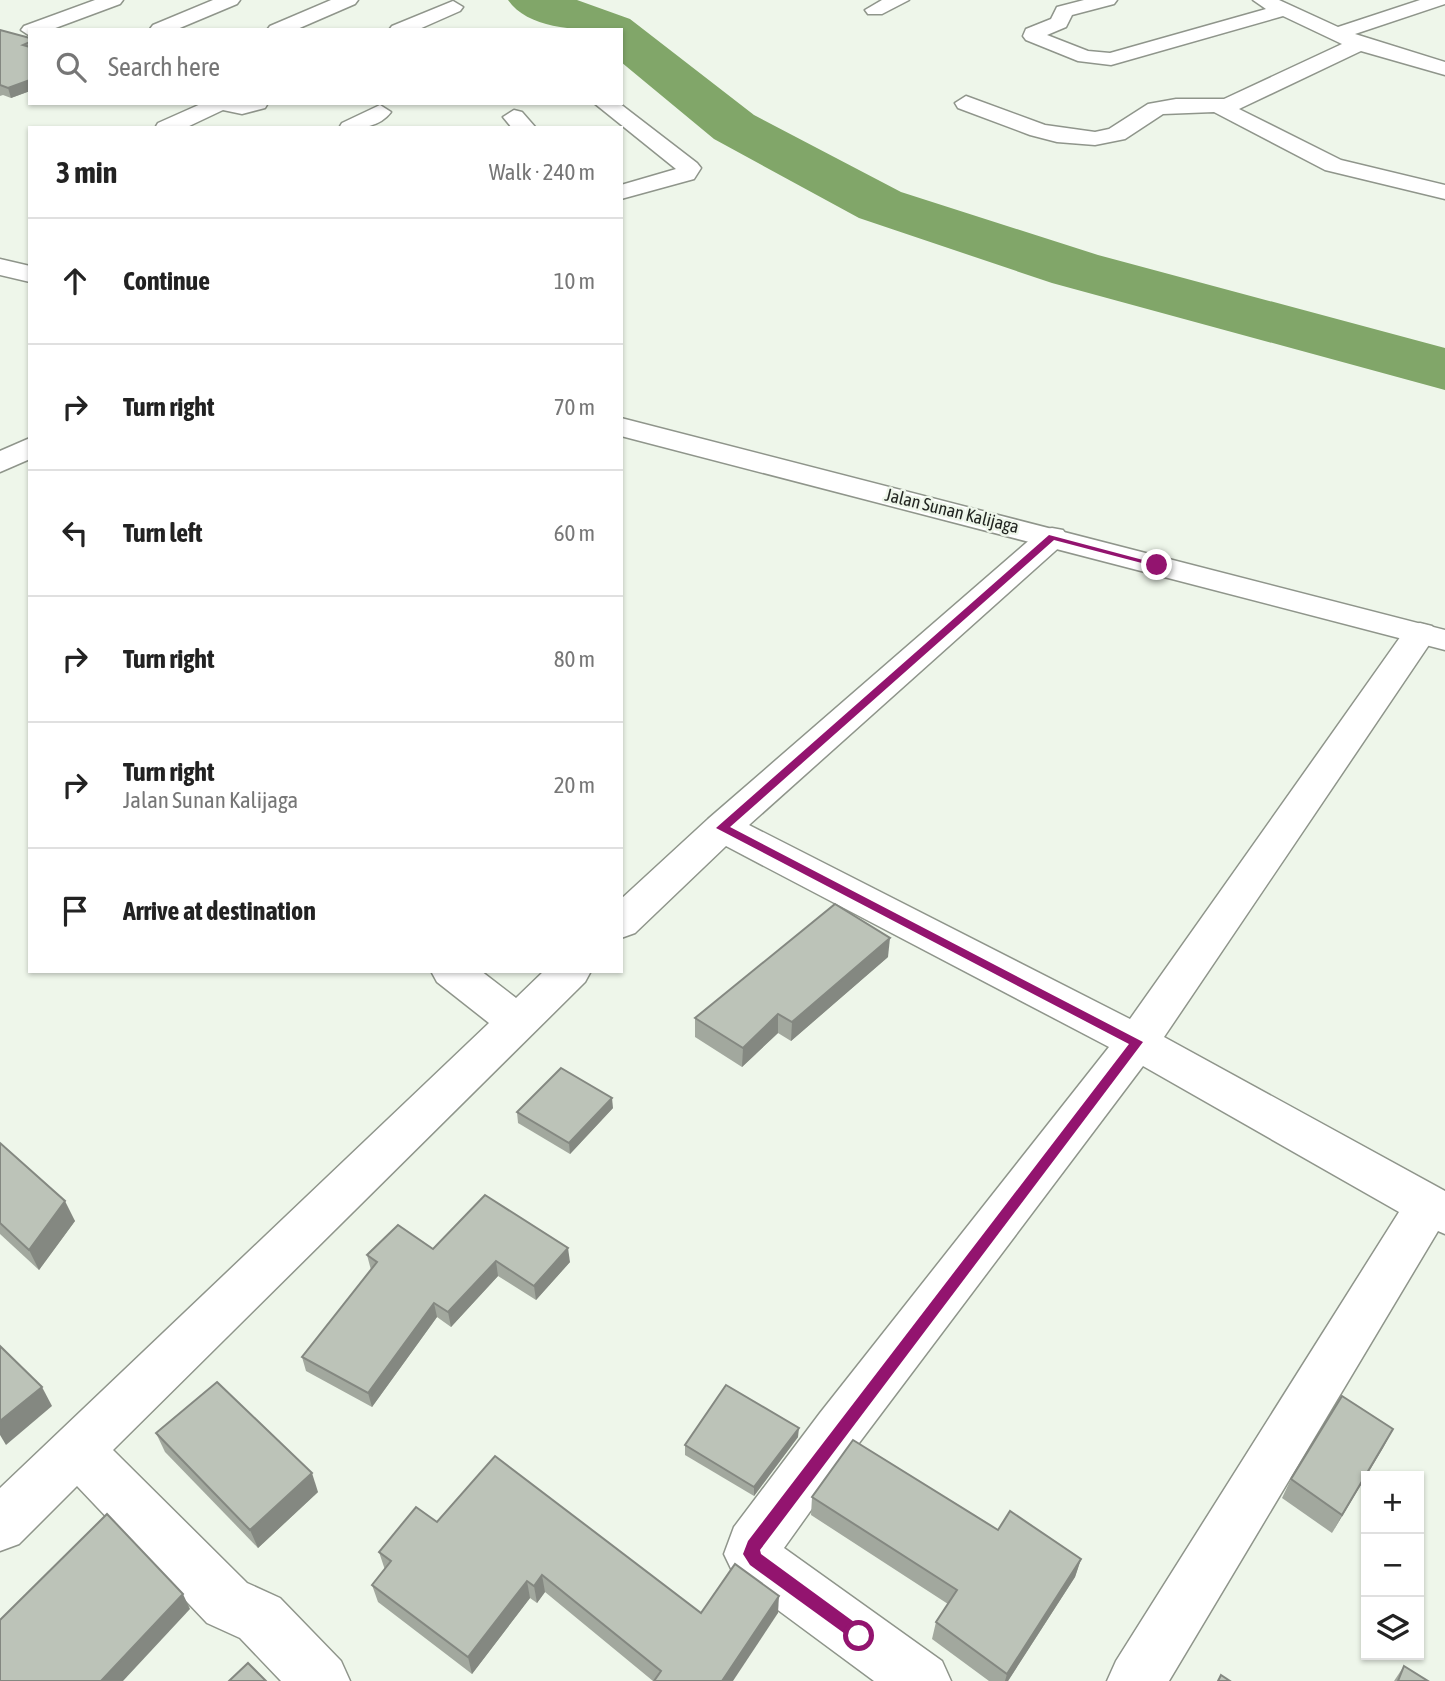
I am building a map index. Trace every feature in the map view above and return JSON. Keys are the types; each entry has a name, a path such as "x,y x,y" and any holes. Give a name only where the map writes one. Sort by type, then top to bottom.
{"street":[{"path":"157,28 230,0"},
{"path":"282,28 348,0"},
{"path":"875,10 899,0"},
{"path":"1107,0 1064,10 1059,23 1033,33 1032,36 1085,57 1120,58 1283,10"},
{"path":"1263,0 1359,44 1445,69"},
{"path":"1336,34 1439,0"},
{"path":"404,28 453,7"},
{"path":"34,28 93,8 117,8"},
{"path":"966,103 1047,131 1095,138 1119,133 1158,108 1227,105 1359,44"},
{"path":"170,126 217,105"},
{"path":"232,105 250,105"},
{"path":"608,105 689,167 686,174 623,191"},
{"path":"1227,105 1225,111 1333,165 1445,192"},
{"path":"354,126 380,113"},
{"path":"0,267 28,274"},
{"name":"Jalan Sunan Kalijaga","path":"623,427 1433,636"},
{"path":"0,463 28,448"},
{"path":"623,921 722,828 1052,537"},
{"path":"922,1681 755,1560 751,1554 753,1546 838,1430 1137,1042 1433,636"},
{"path":"722,828 1137,1042 1437,1210 1136,1681"},
{"path":"455,973 517,1021"},
{"path":"0,1525 403,1137 568,973"},
{"path":"78,1451 227,1603 260,1618 321,1681"}],"building":[{"path":"0,30 28,37 28,43 23,45 28,46 28,81 8,88 0,85"},
{"path":"835,904 890,938 792,1022 778,1014 743,1048 695,1018"},
{"path":"561,1068 612,1098 569,1143 517,1112"},
{"path":"0,1143 65,1201 29,1250 0,1223"},
{"path":"485,1195 568,1248 534,1286 496,1261 448,1312 434,1303 368,1393 302,1357 377,1262 367,1255 398,1225 433,1249"},
{"path":"0,1346 42,1387 0,1421"},
{"path":"217,1382 312,1473 250,1530 156,1433"},
{"path":"726,1385 799,1428 754,1487 685,1445"},
{"path":"1342,1396 1393,1429 1368,1471 1361,1471 1361,1483 1342,1515 1291,1479"},
{"path":"853,1440 998,1530 1010,1511 1081,1559 1007,1674 936,1622 957,1590 812,1497"},
{"path":"495,1456 701,1613 735,1564 779,1596 722,1681 654,1681 661,1671 542,1575 534,1586 527,1581 468,1657 372,1585 391,1561 379,1552 416,1507 437,1522"},
{"path":"107,1514 183,1594 101,1681 0,1681 0,1620"},
{"path":"248,1663 266,1681 229,1681"},
{"path":"1404,1666 1428,1681 1398,1681"},
{"path":"1221,1675 1230,1681 1218,1681"}],"waterway":[{"path":"532,0 607,28"},
{"path":"623,38 734,127 880,205 1075,269 1445,369"}],"route":[{"path":"859,1636 755,1560 751,1554 753,1546 838,1430 1137,1042 722,828 1052,537 1157,565"}]}
